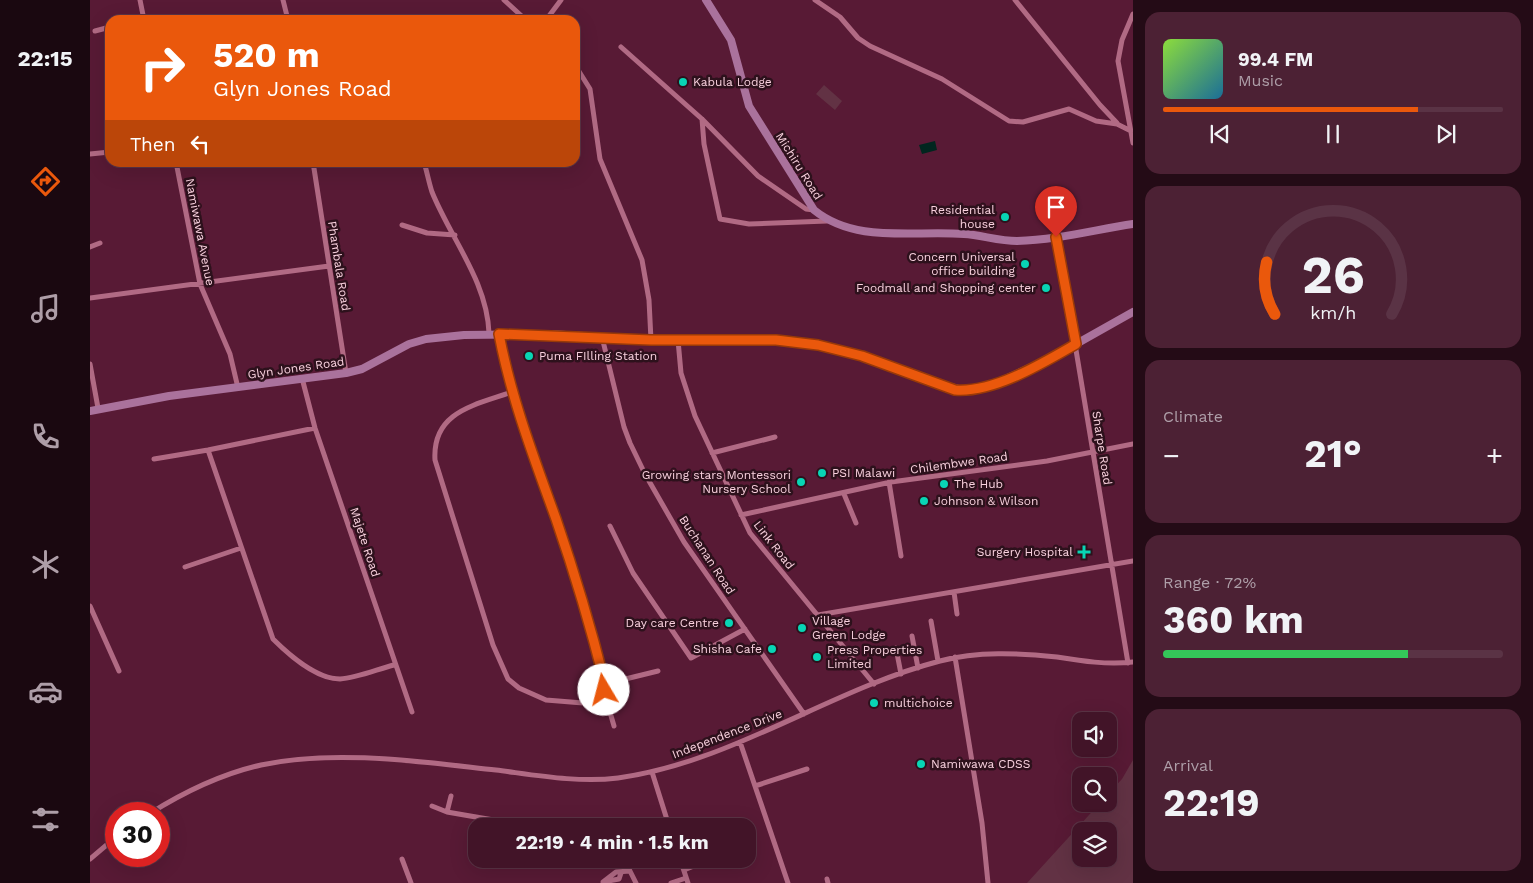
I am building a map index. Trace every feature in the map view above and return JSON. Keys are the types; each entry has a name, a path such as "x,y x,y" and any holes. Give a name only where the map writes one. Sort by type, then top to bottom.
{"street":[{"path":"140,0 142,15"},
{"path":"283,0 287,15"},
{"path":"504,0 520,15"},
{"path":"550,15 561,0"},
{"name":"Michiru Road","path":"706,0 731,40 749,106 814,210 826,220 845,228 867,233 964,234 1017,241 1056,237 1133,224"},
{"path":"815,0 840,17 858,38 870,46 942,80 1009,121 1023,122 1068,109 1096,121 1117,124 1131,131"},
{"path":"1015,0 1117,124"},
{"path":"1133,14 1122,40 1118,61 1133,143"},
{"path":"96,31 105,28"},
{"path":"621,47 702,118 758,176 806,209 814,210"},
{"path":"580,71 590,89 600,159 642,260 649,300 651,340"},
{"path":"702,118 706,158 720,219 749,224 826,220"},
{"path":"90,154 105,152"},
{"name":"Namiwawa Avenue","path":"177,167 200,284 230,354 238,388"},
{"name":"Phambala Road","path":"313,167 346,373"},
{"path":"425,167 432,192 455,235 485,302 489,333"},
{"path":"402,225 426,232 455,235"},
{"name":"Sharpe Road","path":"1056,237 1076,344 1110,564 1130,663"},
{"path":"90,247 100,244"},
{"path":"90,298 329,266"},
{"name":"Glyn Jones Road","path":"90,411 170,396 346,373 362,369 409,344 426,339 489,333 651,340 776,340 818,345 862,356 937,384 963,390 992,385 1053,357 1133,312"},
{"path":"499,334 512,392 583,598 614,726"},
{"name":"Buchanan Road","path":"602,337 630,443 684,542 804,714"},
{"name":"Link Road","path":"678,340 681,373 694,416 750,533 874,684"},
{"path":"90,364 98,408"},
{"name":"Majete Road","path":"302,378 315,428 345,512 394,665 412,712"},
{"path":"512,392 455,413 446,421 438,438 434,448 435,460 500,666 508,678 518,688 546,700 583,702 605,695"},
{"path":"154,458 208,450 315,428"},
{"path":"712,453 775,437"},
{"name":"Chilembwe Road","path":"741,515 844,494 889,482 1047,461 1133,444"},
{"path":"208,450 273,639 283,649 326,677 341,679 394,665"},
{"path":"889,482 900,556"},
{"path":"844,494 856,522"},
{"path":"610,526 633,573 691,658 744,629"},
{"path":"185,567 241,548"},
{"path":"818,616 1133,561"},
{"path":"954,592 957,614"},
{"path":"90,606 119,672"},
{"path":"931,621 938,661"},
{"path":"912,636 918,668"},
{"path":"896,648 902,674"},
{"name":"Independence Drive","path":"169,802 181,795 231,774 262,765 300,759 375,760 581,778 615,778 652,772 696,759 874,684 938,661 955,657 1003,653 1094,662 1130,663"},
{"path":"955,657 982,823 988,883"},
{"path":"605,684 658,671"},
{"path":"740,742 788,883"},
{"path":"755,786 807,769"},
{"path":"652,772 666,818"},
{"path":"447,812 451,796"},
{"path":"432,806 447,812 482,818"},
{"path":"90,859 105,846"},
{"path":"402,859 411,883"},
{"path":"627,868 636,883"},
{"path":"671,883 687,880 684,870 689,868"},
{"path":"621,873 630,871"}],"shaded area":[{"path":"824,85 842,101 835,110 816,94"},
{"path":"935,141 937,150 922,154 919,145"},
{"path":"1133,760 1133,883 1027,883 1072,834 1072,867 1117,867 1117,822 1083,822 1092,812 1117,812 1117,784"}],"place":[{"name":"Kabula Lodge","path":"683,82"},
{"name":"Residential house","path":"1005,217"},
{"name":"Concern Universal office building","path":"1025,264"},
{"name":"Foodmall and Shopping center","path":"1046,288"},
{"name":"Puma FIlling Station","path":"529,356"},
{"name":"PSI Malawi","path":"822,473"},
{"name":"Growing stars Montessori Nursery School","path":"801,482"},
{"name":"The Hub","path":"944,484"},
{"name":"Johnson & Wilson","path":"924,501"},
{"name":"Surgery Hospital","path":"1084,552"},
{"name":"Day care Centre","path":"729,623"},
{"name":"Village Green Lodge","path":"802,628"},
{"name":"Shisha Cafe","path":"772,649"},
{"name":"Press Properties Limited","path":"817,657"},
{"name":"multichoice","path":"874,703"},
{"name":"Namiwawa CDSS","path":"921,764"}],"route":[{"path":"604,690 605,684 583,598 520,420 505,367 499,334 549,334 651,340 776,340 818,345 862,356 955,390 971,390 992,385 1053,357 1076,344 1056,237"}]}
